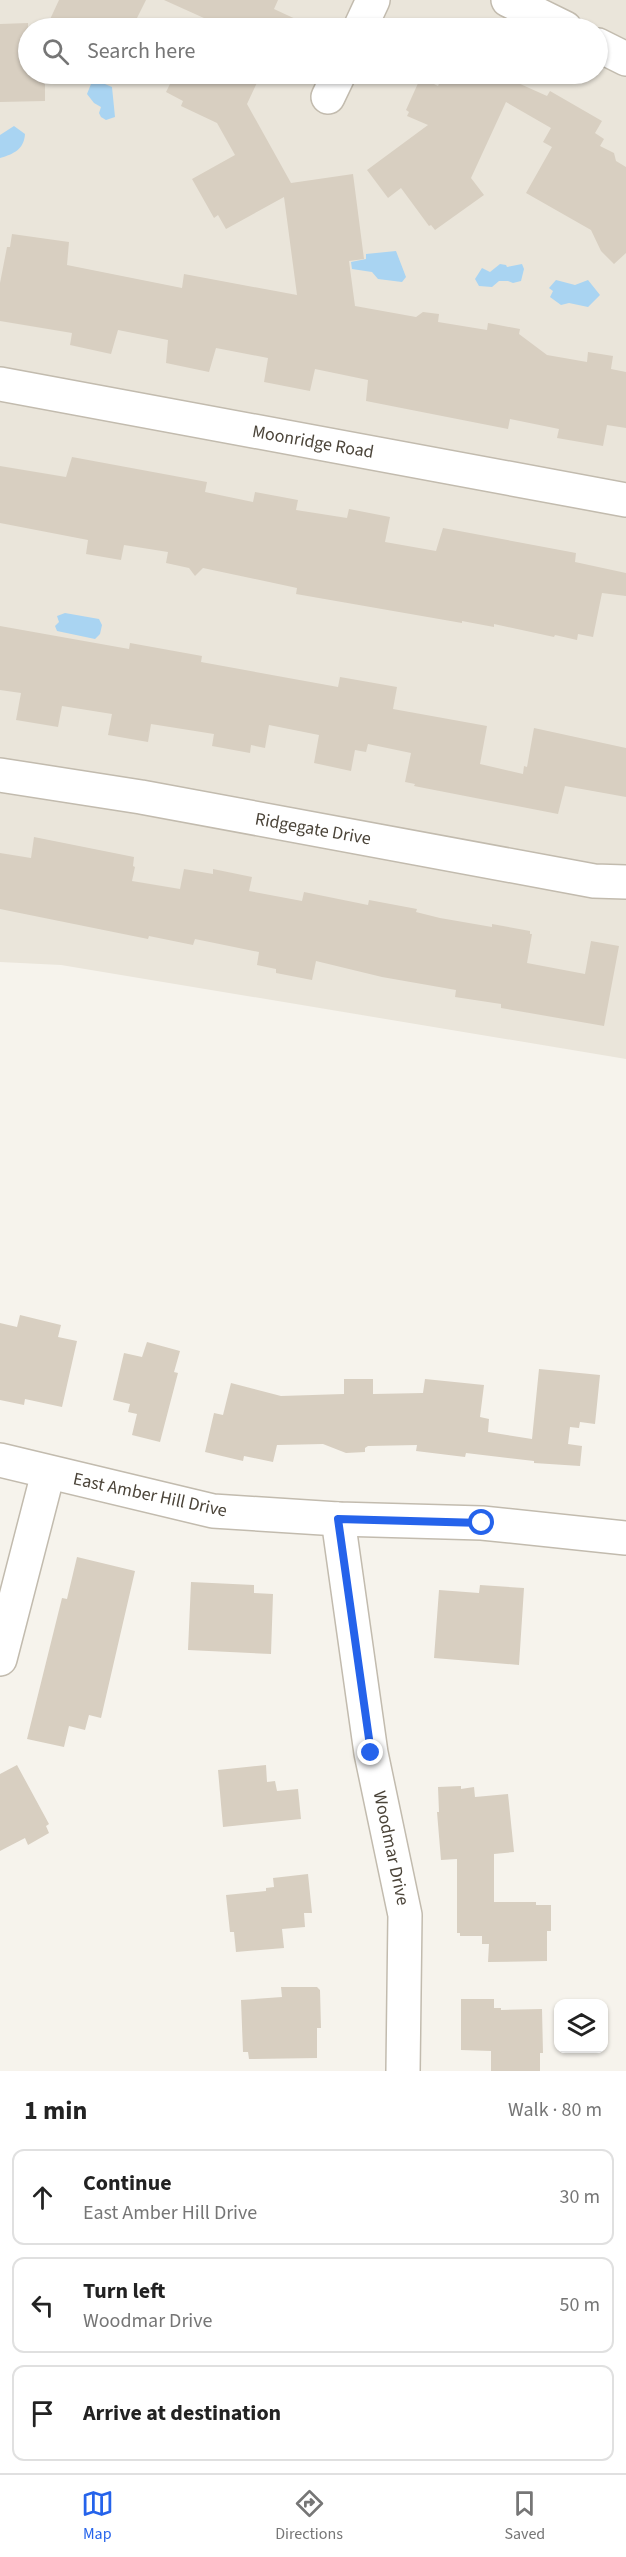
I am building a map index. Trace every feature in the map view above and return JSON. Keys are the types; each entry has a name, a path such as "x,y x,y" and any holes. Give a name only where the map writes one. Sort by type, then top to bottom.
{"street":[{"path":"365,18 373,0"},
{"path":"508,0 545,18"},
{"path":"608,50 626,59"},
{"name":"Moonridge Road","path":"0,384 626,500"},
{"name":"Ridgegate Drive","path":"0,775 141,797 594,880 626,882"},
{"name":"East Amber Hill Drive","path":"0,1460 213,1511 338,1519 482,1523 626,1538"},
{"path":"0,1659 48,1473"},
{"name":"Woodmar Drive","path":"338,1519 371,1753 405,1915 403,2071"}],"shaded area":[{"path":"0,0 626,0 626,1059 61,965 0,962"}],"water":[{"path":"91,84 105,84 112,87 115,117 106,120 101,117 99,113 101,107 94,103 87,94"},
{"path":"14,126 25,134 23,144 14,153 0,158 0,135"},
{"path":"396,251 406,277 402,282 378,279 372,272 352,269 351,262 366,259 366,254"},
{"path":"500,264 507,267 522,264 524,269 521,281 513,283 499,281 492,287 479,286 475,279 482,268 490,272"},
{"path":"556,280 575,285 588,280 600,295 588,307 569,303 561,305 550,297 553,291 549,288"},
{"path":"65,613 99,619 102,625 100,634 95,639 57,631 55,626 59,622 57,616"}],"building":[{"path":"59,0 146,0 137,18 51,18"},
{"path":"164,0 278,0 274,9 293,18 204,18"},
{"path":"18,23 18,84 45,84 45,101 0,102 0,24"},
{"path":"170,84 256,84 247,104 291,183 353,174 364,259 349,261 355,306 416,317 423,312 439,314 438,322 487,330 488,323 520,329 519,334 547,355 587,362 588,352 613,356 611,369 626,372 626,428 607,425 603,446 557,438 559,429 510,419 508,429 366,401 368,380 315,369 310,391 264,382 268,358 216,348 209,372 166,363 168,340 118,330 111,354 70,345 72,333 0,321 0,283 12,234 69,242 67,265 182,288 184,274 297,295 284,197 226,229 218,215 214,218 192,179 235,155 217,123 181,106 183,101 166,92"},
{"path":"418,84 438,86 439,84 520,84 547,96 550,91 602,121 595,133 604,139 600,146 614,153 616,161 626,167 626,253 614,264 601,251 591,230 526,193 552,147 543,142 551,128 506,102 471,178 484,195 435,230 431,225 429,226 401,188 388,198 367,170 428,125 407,116 409,112 406,110"},
{"path":"72,457 207,482 205,492 253,502 255,492 298,500 296,510 347,518 349,509 390,517 385,542 436,551 443,528 576,553 575,562 626,573 626,596 602,593 593,637 578,634 577,640 494,624 494,627 462,621 462,623 296,594 297,588 203,568 195,576 189,568 166,563 168,552 124,545 121,560 86,554 88,540 0,523 0,466 66,477"},
{"path":"0,626 129,649 130,643 202,656 201,662 338,687 340,677 397,687 393,709 487,726 480,764 523,774 524,766 527,767 534,728 626,748 626,797 565,786 558,814 414,786 415,784 405,782 411,753 368,744 366,752 355,750 351,771 314,763 319,735 269,725 265,748 251,745 250,753 212,746 214,734 151,724 148,742 108,735 112,714 62,706 58,727 16,720 21,693 0,690"},
{"path":"34,837 134,857 133,866 135,867 132,881 180,889 184,869 213,874 213,869 252,877 249,891 302,901 304,892 368,905 369,900 417,909 416,912 440,918 530,931 532,934 527,963 585,974 591,941 619,946 604,1026 501,1008 501,1004 455,997 456,990 382,977 316,961 312,980 276,973 276,969 257,965 259,952 195,939 193,945 149,936 148,939 0,909 0,853 31,858"},
{"path":"20,1315 61,1325 58,1337 77,1341 62,1407 25,1399 24,1405 0,1400 0,1323 17,1327"},
{"path":"147,1342 180,1351 174,1372 178,1373 160,1442 132,1435 137,1414 128,1412 130,1404 113,1400 124,1353 142,1357"},
{"path":"539,1369 600,1375 595,1424 580,1422 579,1428 570,1427 568,1444 582,1446 580,1466 534,1463 534,1461 466,1453 465,1457 416,1451 417,1445 368,1446 365,1452 346,1453 323,1444 277,1445 273,1462 244,1456 243,1461 205,1452 214,1413 223,1415 231,1383 281,1396 344,1394 344,1379 373,1379 373,1394 423,1393 425,1379 484,1385 480,1417 489,1419 488,1432 532,1439"},
{"path":"77,1557 135,1571 101,1718 89,1715 85,1730 69,1726 64,1747 27,1739 62,1598 67,1599"},
{"path":"191,1582 254,1585 254,1593 273,1594 271,1654 188,1650"},
{"path":"480,1585 524,1588 519,1665 434,1658 439,1590 479,1593"},
{"path":"17,1765 49,1824 46,1826 49,1833 28,1845 25,1838 0,1851 0,1774"},
{"path":"266,1765 267,1782 275,1781 277,1791 298,1789 301,1819 223,1827 218,1770"},
{"path":"461,1786 461,1789 474,1787 475,1797 508,1794 514,1852 494,1854 494,1902 536,1902 536,1905 551,1905 551,1931 547,1931 547,1961 488,1962 489,1944 482,1944 482,1936 460,1936 460,1933 457,1933 457,1859 441,1860 437,1812 439,1812 438,1787"},
{"path":"308,1874 312,1913 304,1913 305,1927 282,1929 284,1948 236,1952 234,1932 230,1932 226,1895 266,1891 266,1888 274,1887 273,1878"},
{"path":"281,1987 317,1987 320,1990 321,2028 317,2028 317,2058 249,2059 248,2052 243,2052 241,2000 282,1997"},
{"path":"461,1999 494,1999 494,2008 501,2008 501,2010 542,2009 543,2053 540,2053 540,2071 491,2071 491,2051 461,2050"}],"route":[{"path":"371,1753 338,1519 482,1523"}]}
